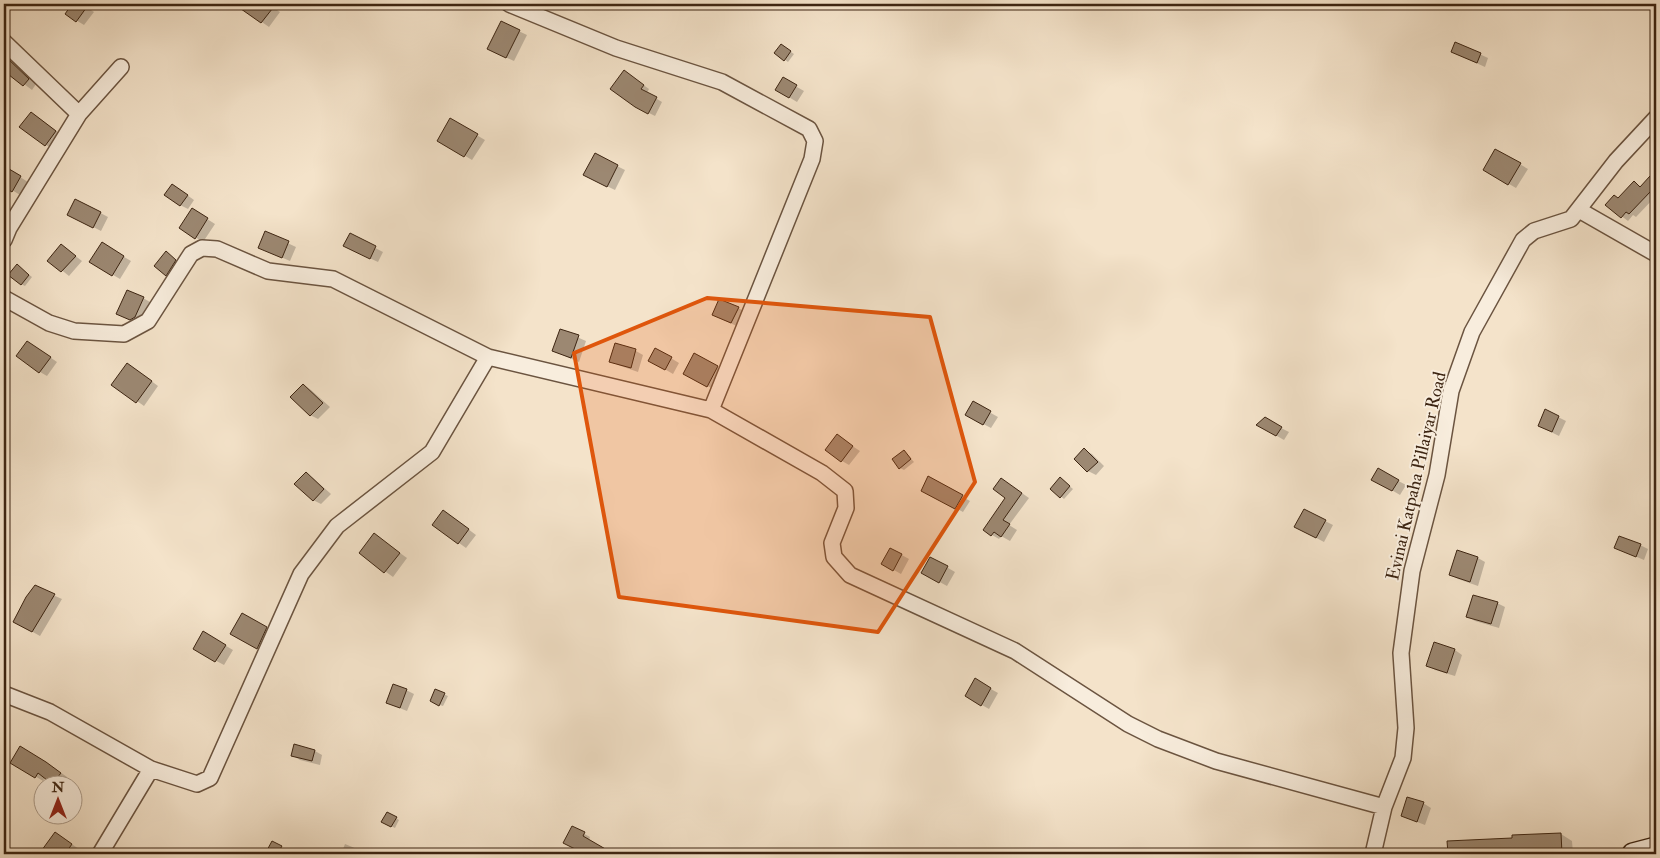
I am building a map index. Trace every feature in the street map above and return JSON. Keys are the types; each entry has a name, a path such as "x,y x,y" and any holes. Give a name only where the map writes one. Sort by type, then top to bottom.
{"street":[{"path":"509,4 616,48 722,82 809,129 815,141 812,159 711,410"},
{"path":"4,42 79,114"},
{"path":"4,240 9,228 79,114 121,66"},
{"name":"Evinai Katpaha Pillaiyar Road","path":"1373,854 1384,807 1403,758 1406,728 1401,653 1412,571 1437,475 1451,391 1472,332 1523,240 1534,231 1571,219 1616,161 1656,118"},
{"path":"1578,210 1656,254"},
{"path":"4,298 49,322 74,331 124,334 148,321 191,254 202,248 217,249 268,271 333,279 488,357 711,410 822,473 846,491 846,508 832,543 834,557 850,575 1013,649 1128,724 1158,739 1216,760 1384,807"},
{"path":"4,694 50,712 151,769 197,784 210,778 301,574 337,526 432,452 488,357"},
{"path":"100,854 151,769"}],"highlighted area":[{"path":"707,298 930,317 975,482 878,632 619,597 574,353"}],"building":[{"path":"72,4 89,4 76,22 65,14"},
{"path":"234,4 276,4 261,23"},
{"path":"501,21 520,30 506,58 487,49"},
{"path":"1455,42 1481,53 1477,63 1451,52"},
{"path":"781,44 791,51 784,61 774,53"},
{"path":"4,55 29,79 23,86 4,71"},
{"path":"624,70 644,85 641,89 657,97 648,114 610,89"},
{"path":"783,77 797,85 789,98 775,90"},
{"path":"31,112 56,131 45,146 19,127"},
{"path":"450,118 478,134 464,157 437,141"},
{"path":"1495,149 1521,163 1508,185 1483,170"},
{"path":"595,153 618,165 607,187 583,175"},
{"path":"4,166 21,176 12,192 4,187"},
{"path":"1650,176 1656,181 1656,196 1651,191 1629,214 1626,212 1621,218 1605,205 1614,195 1618,198 1634,181 1640,187"},
{"path":"172,184 188,195 180,206 164,195"},
{"path":"75,199 101,212 93,228 67,215"},
{"path":"192,208 208,218 195,239 179,228"},
{"path":"265,231 289,241 282,258 258,248"},
{"path":"350,233 376,246 370,259 343,246"},
{"path":"102,242 124,256 112,276 89,262"},
{"path":"61,244 76,256 61,272 47,261"},
{"path":"166,251 176,260 166,276 154,266"},
{"path":"17,264 29,275 21,285 8,275"},
{"path":"127,290 144,297 135,317 130,320 116,314"},
{"path":"719,299 739,307 731,323 712,315"},
{"path":"560,329 579,335 571,358 552,351"},
{"path":"27,341 51,357 39,373 16,356"},
{"path":"615,343 636,349 631,368 609,362"},
{"path":"655,348 672,357 665,370 648,361"},
{"path":"694,353 718,366 707,387 683,374"},
{"path":"127,363 152,381 136,403 111,385"},
{"path":"303,384 323,403 310,416 290,397"},
{"path":"973,401 991,411 983,425 965,415"},
{"path":"1545,409 1559,416 1552,432 1538,426"},
{"path":"1265,417 1282,427 1276,436 1256,425"},
{"path":"837,434 853,446 841,462 825,450"},
{"path":"1084,448 1098,462 1087,472 1074,459"},
{"path":"904,450 911,459 899,469 892,459"},
{"path":"1378,468 1399,480 1392,491 1371,480"},
{"path":"306,472 324,489 313,501 294,484"},
{"path":"928,476 963,495 955,509 921,491"},
{"path":"1060,477 1070,486 1060,498 1050,489"},
{"path":"1001,478 1022,493 1003,520 1010,524 1001,537 994,532 991,536 983,530 1005,498 993,489"},
{"path":"1304,509 1326,520 1316,538 1294,527"},
{"path":"443,510 469,529 458,544 432,525"},
{"path":"374,533 400,553 384,573 359,553"},
{"path":"1619,536 1641,544 1636,557 1614,548"},
{"path":"890,548 902,554 893,571 881,564"},
{"path":"1457,550 1478,557 1470,582 1449,575"},
{"path":"930,557 948,566 939,583 921,573"},
{"path":"35,585 55,594 32,632 13,622 26,597"},
{"path":"1473,595 1498,602 1491,624 1466,617"},
{"path":"242,613 267,627 257,649 230,634"},
{"path":"203,631 226,645 215,662 193,649"},
{"path":"1434,642 1455,649 1447,673 1426,666"},
{"path":"975,678 991,688 981,706 965,696"},
{"path":"393,684 407,689 400,708 386,703"},
{"path":"435,689 445,693 439,706 430,701"},
{"path":"294,744 315,750 312,761 291,756"},
{"path":"20,746 61,773 59,776 42,776 38,773 36,776 32,776 10,763"},
{"path":"1407,797 1424,802 1417,822 1401,816"},
{"path":"387,812 397,817 391,827 381,822"},
{"path":"572,826 585,832 583,836 614,854 585,854 563,843"},
{"path":"55,832 72,844 65,854 39,854"},
{"path":"1561,833 1562,854 1448,854 1447,841 1512,838 1512,835"},
{"path":"272,841 282,846 277,854 265,854"}]}
